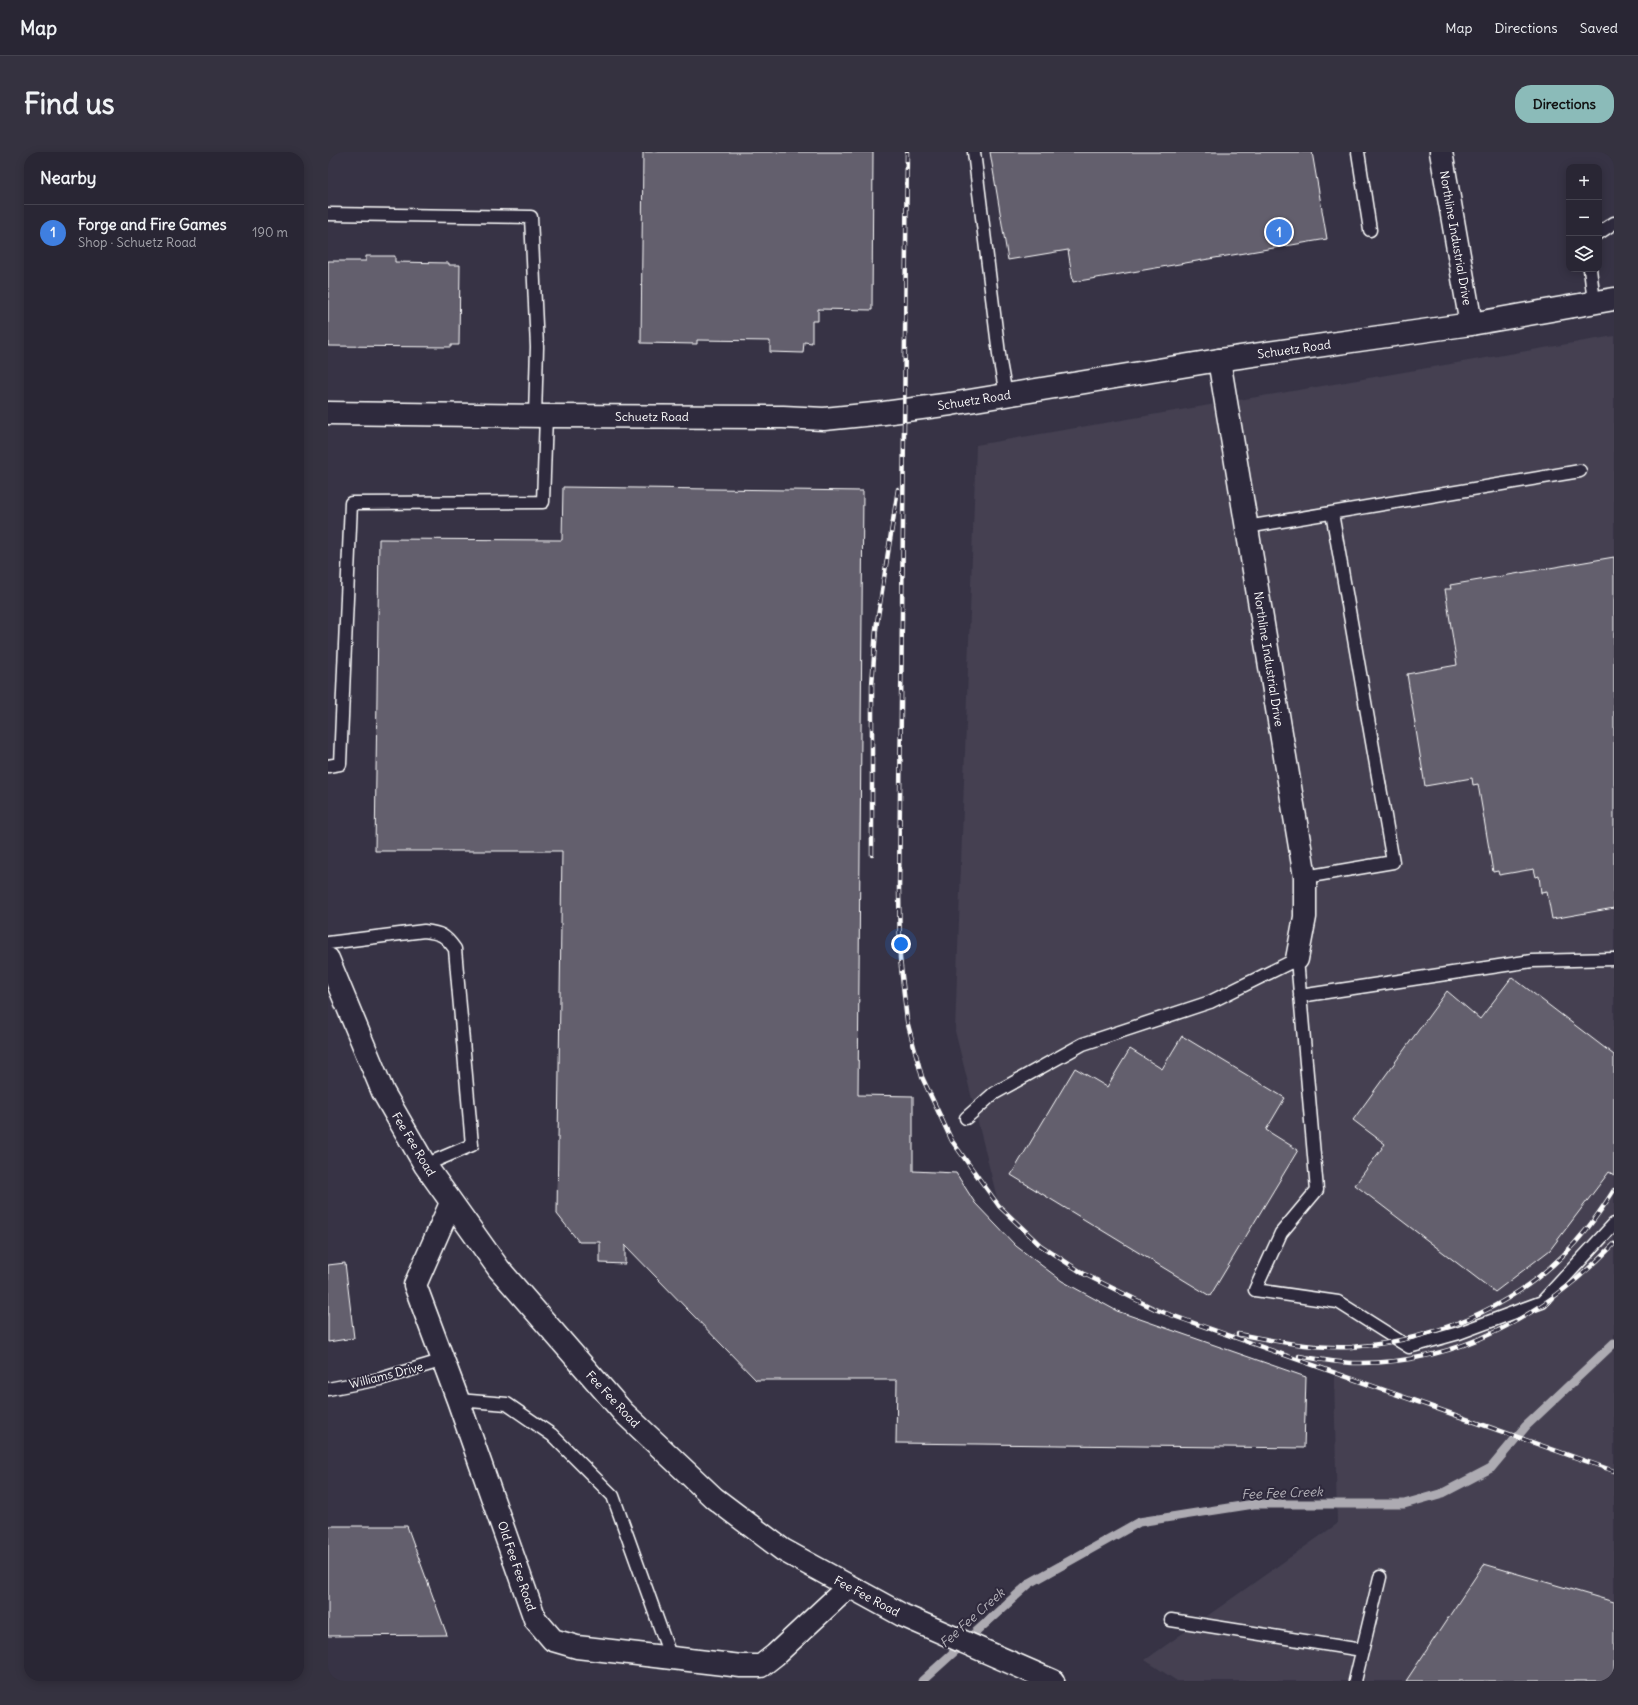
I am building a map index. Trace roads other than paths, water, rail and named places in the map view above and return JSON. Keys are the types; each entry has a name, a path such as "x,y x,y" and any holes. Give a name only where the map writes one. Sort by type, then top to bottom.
{"street":[{"name":"Northline Industrial Drive","path":"1441,152 1471,324"},
{"name":"Schuetz Road","path":"328,413 783,417 824,419 884,413 1006,395 1219,360 1471,324 1604,300"},
{"name":"Northline Industrial Drive","path":"1219,360 1305,877 1305,917 1297,959"},
{"name":"Fee Fee Road","path":"328,959 383,1092 425,1165 498,1269 623,1412 714,1498 783,1550 848,1587 902,1615 1051,1680"},
{"name":"Old Fee Fee Road","path":"452,1203 415,1285 444,1360 535,1619 553,1640 577,1647 740,1666 760,1666 775,1655 848,1587"}],"lane":[{"path":"974,152 1000,362 1006,395"},
{"path":"1358,152 1370,230"},
{"path":"328,214 531,217 541,416 543,502 351,503 340,764 328,766"},
{"path":"1602,231 1614,223"},
{"path":"1591,272 1604,300"},
{"path":"1247,527 1580,471"},
{"path":"1305,877 1393,862 1332,513"},
{"path":"328,943 424,931 438,933 447,938 456,949 472,1146 425,1165"},
{"path":"966,1118 992,1094 1083,1044 1210,1002 1297,959 1317,1190 1281,1233 1255,1290 1338,1302 1409,1347 1459,1333 1542,1302 1614,1224"},
{"path":"1300,996 1532,960 1614,959"},
{"name":"Williams Drive","path":"328,1389 380,1379 444,1360"},
{"path":"458,1400 507,1404 552,1435 613,1496 671,1658"},
{"path":"1355,1681 1380,1577"},
{"path":"1171,1620 1362,1650"}],"waterway":[{"name":"Fee Fee Creek","path":"922,1681 1030,1583 1139,1522 1254,1504 1404,1504 1443,1493 1491,1468 1526,1426 1614,1343"}],"railway":[{"path":"907,152 899,890 900,958 907,1021 922,1077 952,1141 999,1206 1040,1245 1084,1274 1157,1310 1614,1471"},
{"path":"872,855 872,685 876,629 898,489"},
{"path":"1238,1334 1309,1346 1352,1347 1386,1343 1419,1336 1451,1326 1511,1296 1538,1277 1563,1255 1586,1230 1614,1190"},
{"path":"1299,1356 1350,1363 1394,1361 1430,1355 1465,1345 1498,1330 1529,1313 1559,1293 1588,1270 1614,1244"}],"place":[{"name":"Forge and Fire Games","path":"1279,232"}]}
